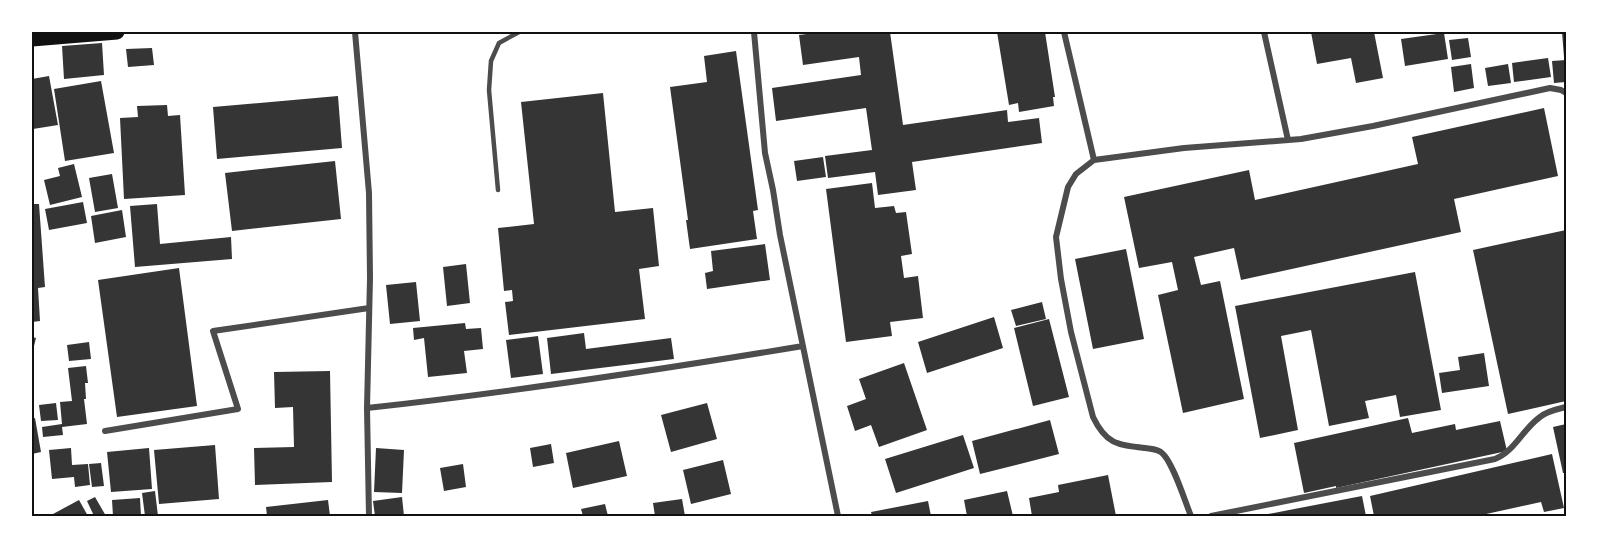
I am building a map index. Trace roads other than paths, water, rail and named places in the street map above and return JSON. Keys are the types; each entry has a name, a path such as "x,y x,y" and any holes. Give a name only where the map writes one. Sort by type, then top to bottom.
{"main road":[{"path":"32,39 117,32"}],"street":[{"path":"355,32 369,193 367,408 369,516"},
{"path":"754,32 765,153 838,516"},
{"path":"1064,32 1094,160"},
{"path":"1264,32 1288,140"},
{"path":"1191,516 1168,460 1161,452 1129,446 1106,438 1093,417 1071,333 1056,237 1068,188 1076,174 1094,160 1184,148 1301,139 1550,88 1566,93"},
{"path":"105,431 238,409 213,331 369,308"},
{"path":"367,408 462,398 803,346"},
{"path":"1211,516 1495,459 1504,456 1530,425 1542,415 1566,407"}],"lane":[{"path":"498,190 489,90 490,61 499,43 519,32"}]}
